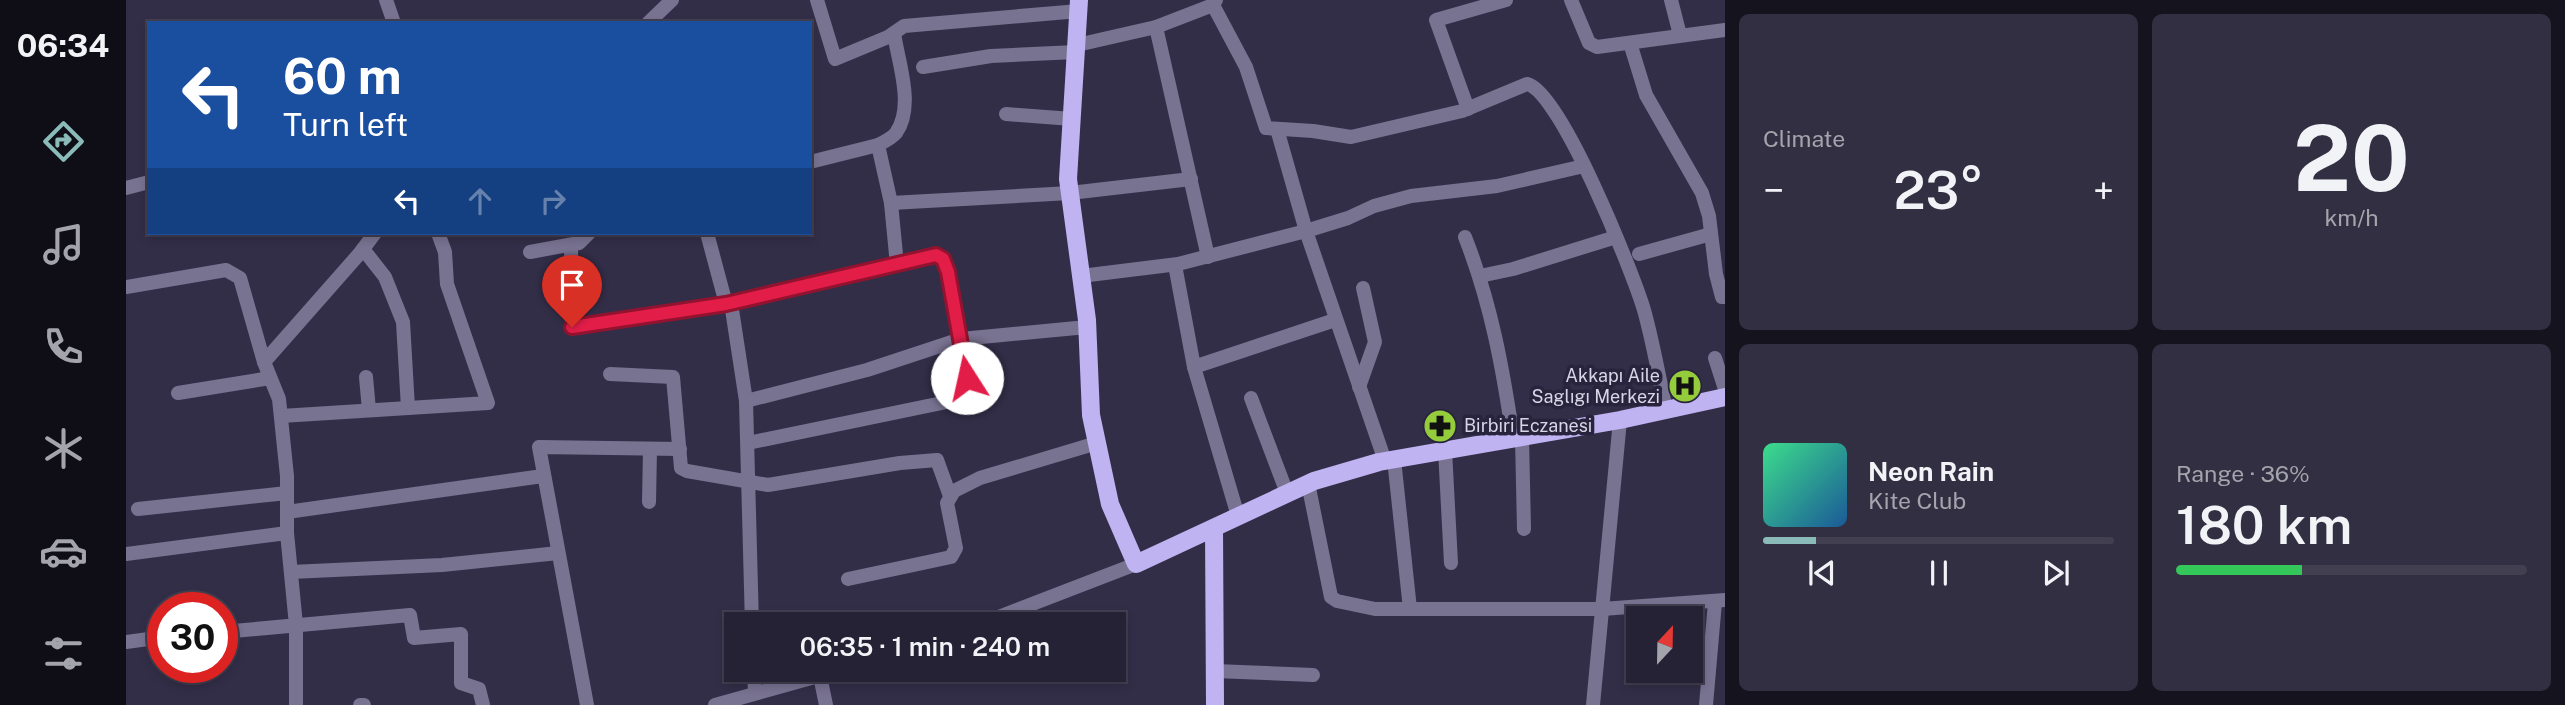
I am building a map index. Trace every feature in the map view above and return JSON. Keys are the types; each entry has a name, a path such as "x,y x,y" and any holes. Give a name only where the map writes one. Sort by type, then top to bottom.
{"main road":[{"path":"1079,5 1068,178 1087,327 1091,415 1110,504 1136,565 1308,483 1390,460 1620,420 1725,397"},
{"path":"1214,528 1215,705"}],"street":[{"path":"386,0 393,21"},
{"path":"652,21 672,0"},
{"path":"817,0 835,59 904,26 1079,5"},
{"path":"1468,109 1436,20 1507,0"},
{"path":"1570,0 1589,43 1597,47 1725,30"},
{"path":"1671,0 1680,35"},
{"path":"923,67 991,56 1077,48 1156,27 1214,2 1246,67 1266,128 1351,137 1468,109 1527,84 1532,85 1544,97 1563,125 1616,237 1644,310 1667,410"},
{"path":"1156,27 1208,257"},
{"path":"812,162 878,145 895,135 903,118 905,102 894,33"},
{"path":"1630,43 1646,95 1702,193 1709,216 1716,274 1722,297 1725,297"},
{"path":"1006,114 1072,120"},
{"path":"1277,129 1335,320 1359,387 1390,460 1410,609"},
{"path":"878,145 891,203 897,265"},
{"path":"1081,276 1175,265 1306,231 1410,196 1497,186 1584,166"},
{"path":"891,203 1070,193 1191,179"},
{"path":"126,188 147,183"},
{"path":"1639,254 1711,234"},
{"path":"264,362 373,235"},
{"path":"281,416 488,403 447,284 445,252 439,235"},
{"path":"530,252 579,243 588,235"},
{"path":"708,235 729,303 746,401 752,612"},
{"path":"1465,237 1480,276 1518,438 1524,529"},
{"path":"1480,276 1513,269 1616,237"},
{"path":"571,245 572,327 729,303 936,255 943,259 948,272 971,397 748,443"},
{"path":"363,248 385,277 403,322 408,408"},
{"path":"1175,265 1194,367 1238,516"},
{"path":"126,287 226,270 240,278 264,362 279,399 296,625 296,705"},
{"path":"1359,387 1375,342 1363,288"},
{"path":"1194,367 1335,320"},
{"path":"746,401 867,370 961,339 1087,327"},
{"path":"1715,358 1725,389"},
{"path":"610,374 673,377 681,468 687,471 768,485 900,463 937,460 950,496"},
{"path":"366,377 369,410"},
{"path":"178,393 270,378"},
{"path":"1251,398 1287,493"},
{"path":"1593,705 1620,420"},
{"path":"848,579 951,556 957,548 947,503 954,491 980,478 1097,443"},
{"path":"587,705 539,446 680,449"},
{"path":"649,502 650,449"},
{"path":"1445,450 1451,563"},
{"path":"287,512 543,476"},
{"path":"1308,483 1331,597 1337,601 1375,609 1602,609 1720,601 1706,705"},
{"path":"138,509 287,493"},
{"path":"126,554 287,533"},
{"path":"291,572 442,565 558,553"},
{"path":"1012,612 1136,565"},
{"path":"238,630 410,615 414,638 461,634 461,683 479,689 483,705"},
{"path":"126,642 147,640"},
{"path":"1215,671 1313,676"},
{"path":"755,682 755,693"},
{"path":"715,705 797,682"},
{"path":"821,682 826,705"}],"place":[{"name":"Akkapı Aile Saglıgı Merkezi","path":"1685,386"},
{"name":"Birbiri Eczanesi","path":"1440,426"}],"route":[{"path":"572,327 726,304 936,255 943,259 948,272 967,378"}]}
